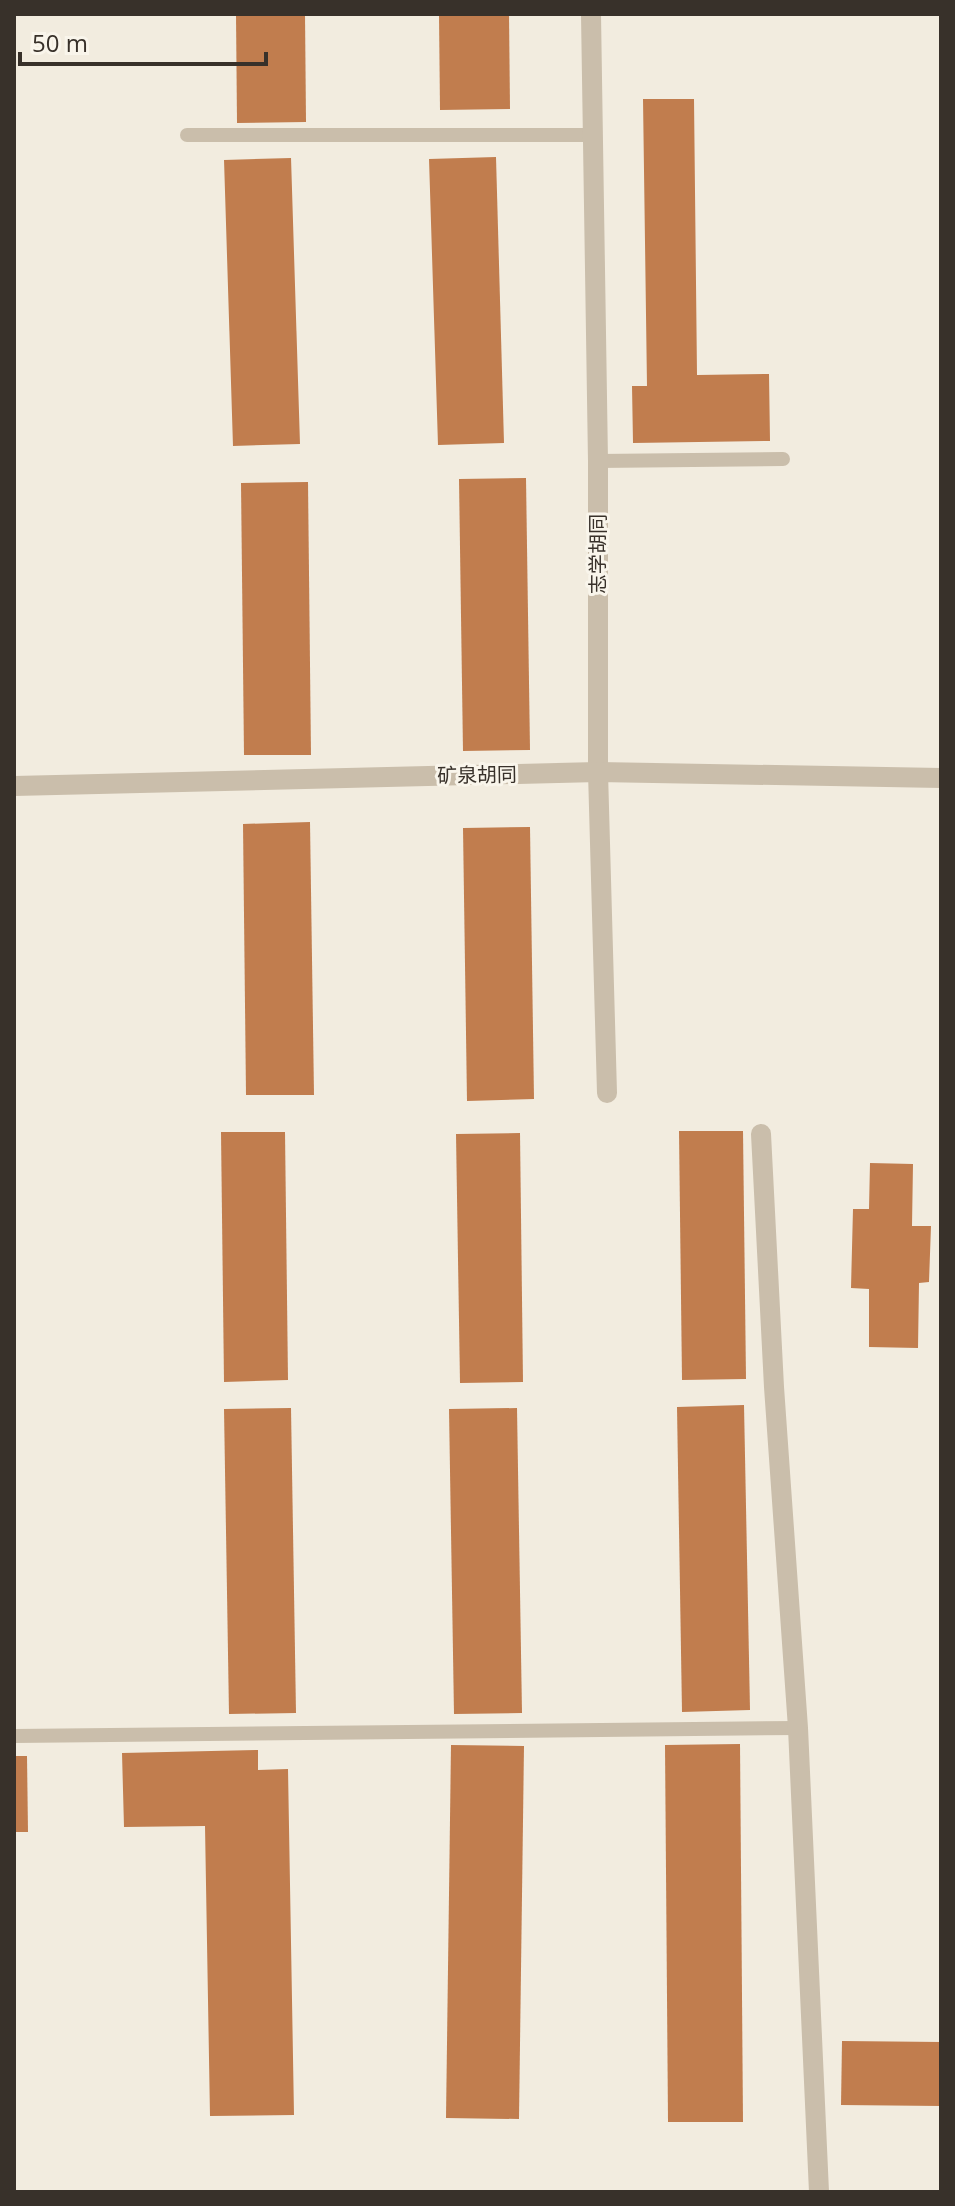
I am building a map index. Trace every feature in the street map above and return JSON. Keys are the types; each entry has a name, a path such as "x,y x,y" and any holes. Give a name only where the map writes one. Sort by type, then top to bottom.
{"street":[{"name":"志学胡同","path":"591,14 598,461 598,772 607,1093"},
{"name":"矿泉胡同","path":"14,786 598,772 941,778"},
{"path":"761,1134 774,1387 798,1728 819,2192"}],"lane":[{"path":"187,135 592,135"},
{"path":"598,461 783,459"},
{"path":"14,1736 798,1728"}],"building":[{"path":"236,14 305,14 306,122 237,123"},
{"path":"439,14 509,14 510,109 440,110"},
{"path":"643,99 694,99 697,375 769,374 770,441 633,443 632,386 647,386"},
{"path":"496,157 504,443 438,445 429,159"},
{"path":"291,158 300,444 233,446 224,160"},
{"path":"526,478 530,750 463,751 459,479"},
{"path":"308,482 311,755 244,755 241,483"},
{"path":"310,822 314,1095 246,1095 243,824"},
{"path":"530,827 534,1099 467,1101 463,828"},
{"path":"679,1131 743,1131 746,1379 682,1380"},
{"path":"221,1132 285,1132 288,1380 224,1382"},
{"path":"520,1133 523,1382 460,1383 456,1134"},
{"path":"870,1163 913,1164 912,1226 931,1226 929,1282 919,1283 918,1348 869,1347 869,1289 851,1288 853,1209 869,1209"},
{"path":"744,1405 750,1710 682,1712 677,1407"},
{"path":"291,1408 296,1713 229,1714 224,1409"},
{"path":"517,1408 522,1713 454,1714 449,1409"},
{"path":"740,1744 743,2122 668,2122 665,1745"},
{"path":"451,1745 524,1746 519,2119 446,2118"},
{"path":"258,1750 258,1770 288,1769 294,2115 210,2116 205,1826 124,1827 122,1753"},
{"path":"14,1756 27,1756 28,1832 14,1832"},
{"path":"842,2041 941,2042 941,2106 841,2105"}]}
